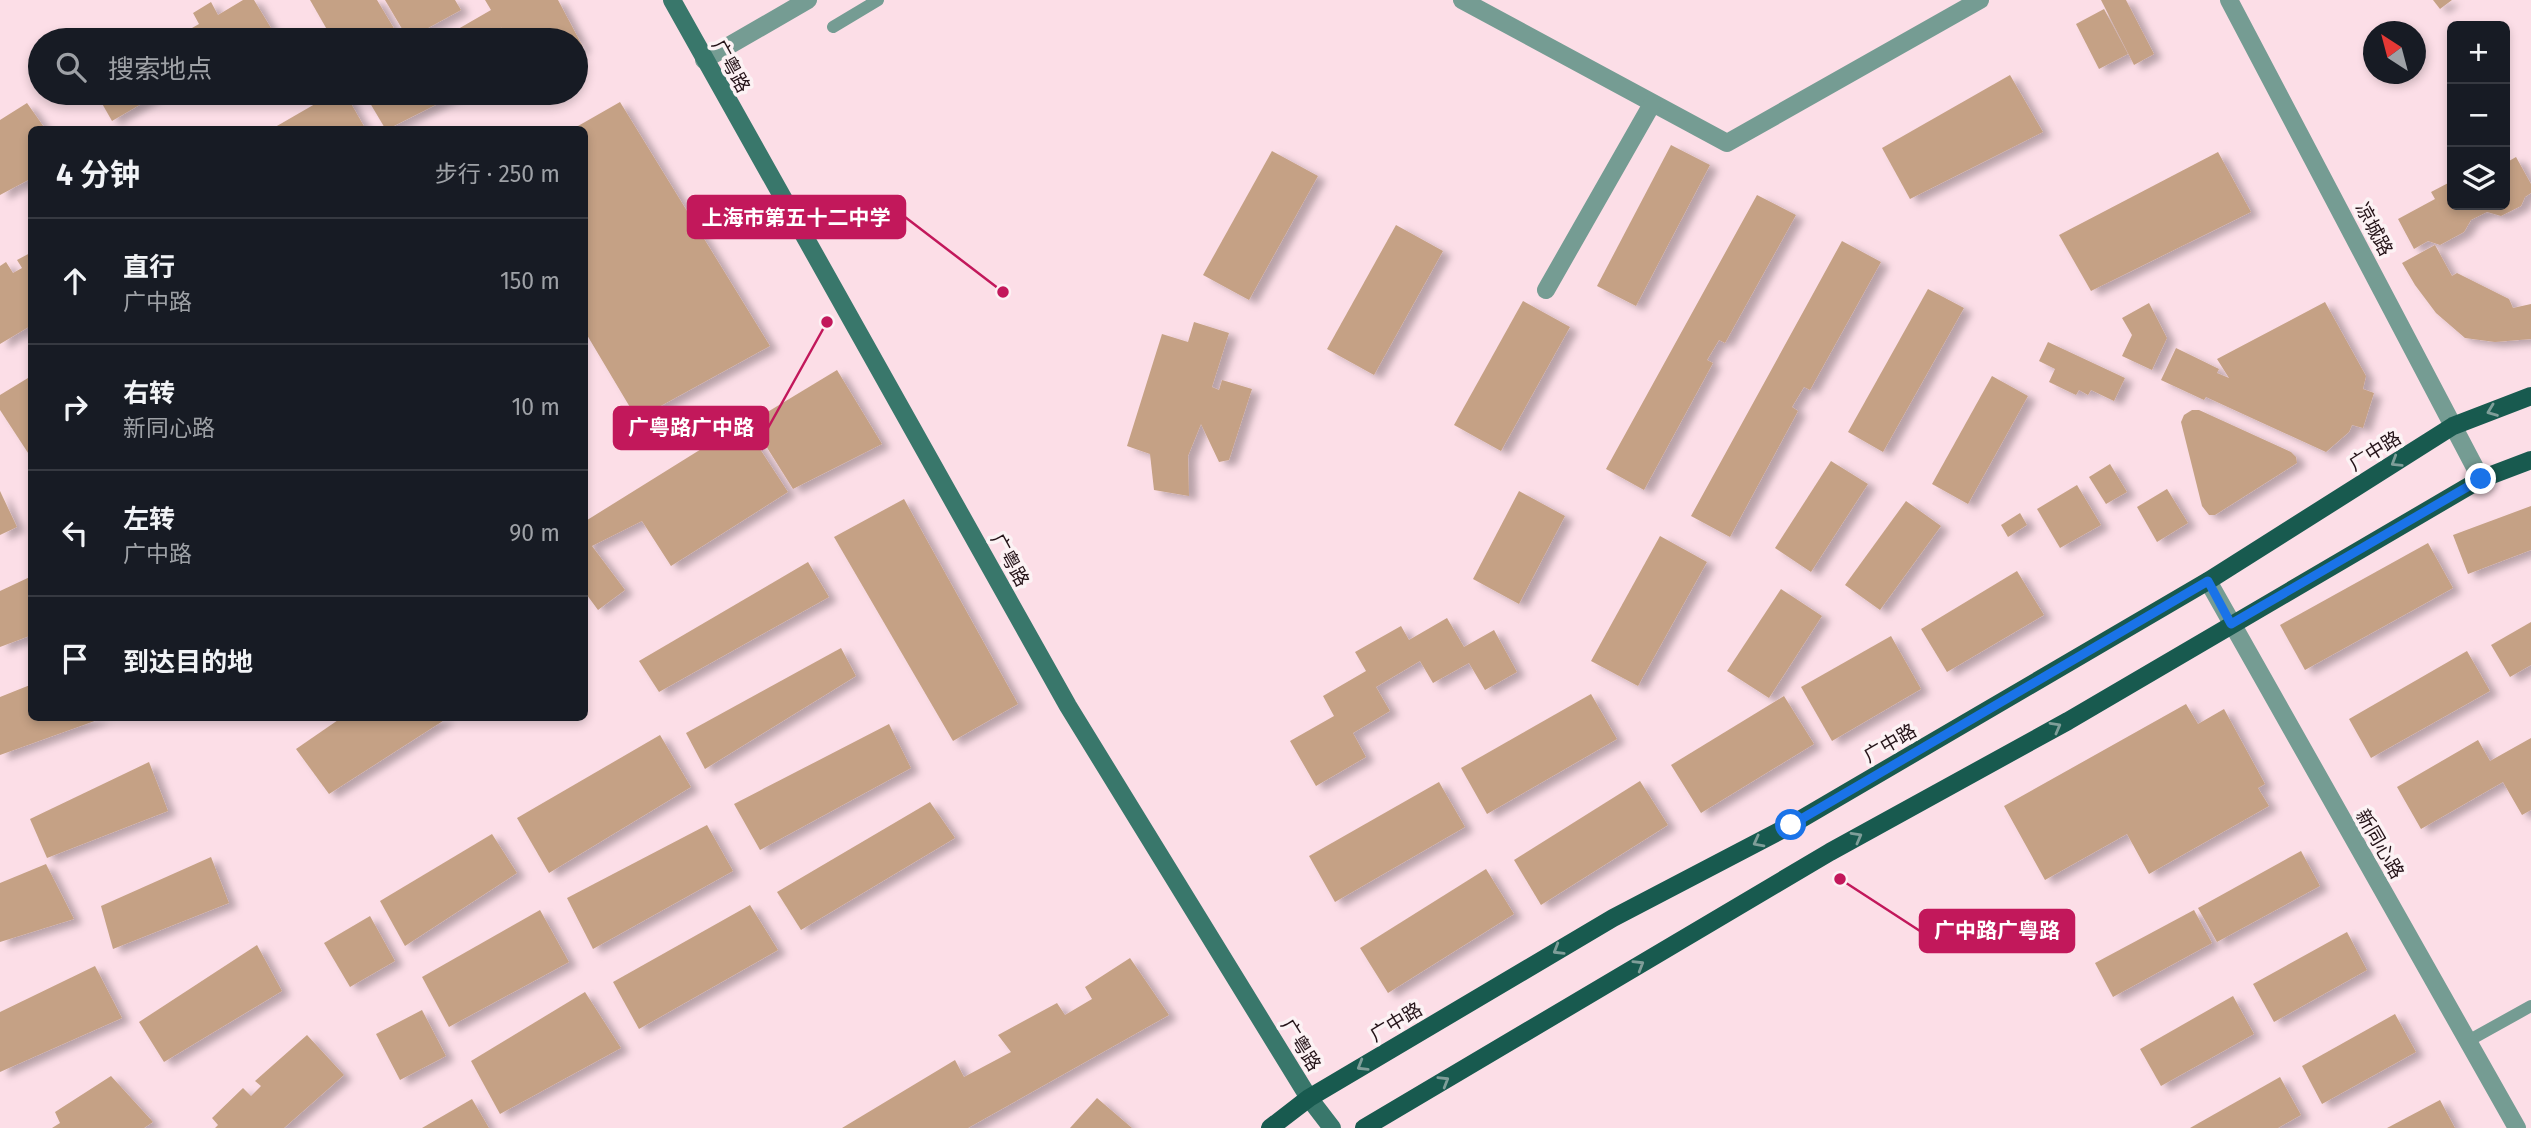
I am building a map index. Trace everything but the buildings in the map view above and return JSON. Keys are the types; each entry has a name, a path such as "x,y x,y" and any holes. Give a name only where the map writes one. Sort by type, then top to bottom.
{"main road":[{"name":"广粤路","path":"672,0 1068,706 1309,1098 1332,1128"},
{"name":"广中路","path":"1270,1128 1309,1098 1613,918 1791,825 2208,581 2453,426 2531,396"},
{"path":"1364,1128 1830,852 2068,720 2481,479 2531,460"}],"street":[{"path":"704,60 807,0"},
{"path":"1462,0 1727,143 1980,0"},
{"name":"凉城路","path":"2229,0 2481,479"},
{"path":"1546,290 1652,104"},
{"name":"新同心路","path":"2208,581 2517,1128"}],"lane":[{"path":"833,27 878,0"},
{"path":"2468,1041 2531,1006"}],"place":[{"name":"上海市第五十二中学","path":"1003,292"},
{"name":"广粤路广中路","path":"827,322"},
{"name":"广中路广粤路","path":"1840,879"}],"route":[{"path":"1791,825 2208,581 2231,624 2481,479"}]}
